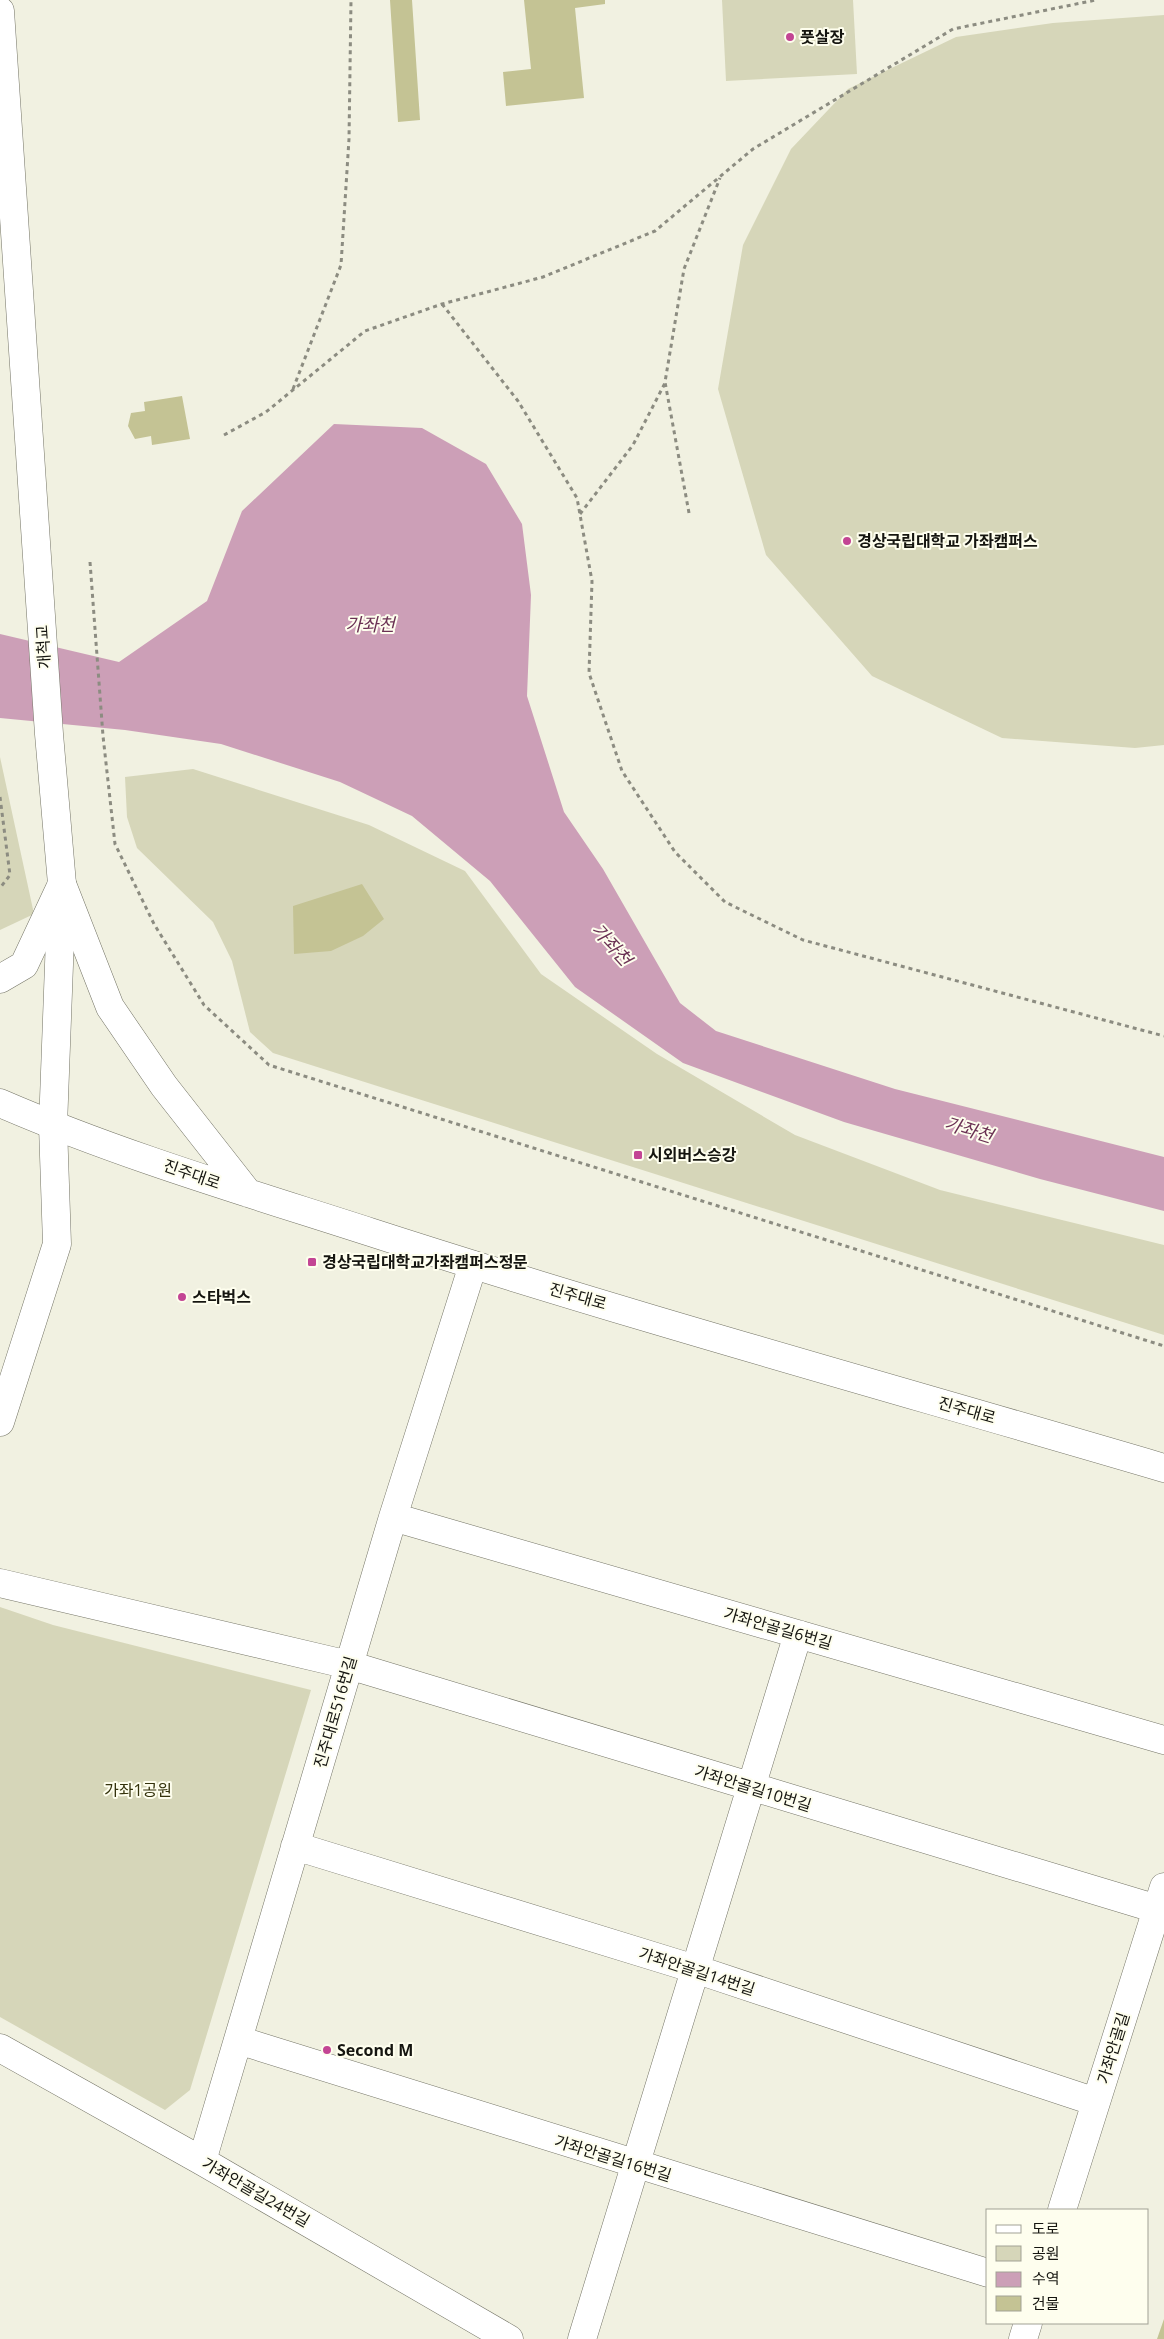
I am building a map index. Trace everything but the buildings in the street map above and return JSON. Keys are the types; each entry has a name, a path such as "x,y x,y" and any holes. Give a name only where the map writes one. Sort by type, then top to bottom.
{"street":[{"name":"개척교","path":"0,11 49,734 62,884"},
{"path":"0,979 24,965 62,884"},
{"path":"0,1422 57,1244 53,1126 62,884"},
{"path":"62,884 110,1007 164,1086 248,1193"},
{"name":"진주대로","path":"0,1103 53,1126 248,1193 473,1265 1164,1468"},
{"name":"진주대로516번길","path":"202,2161 393,1516 473,1265"},
{"name":"가좌안골길6번길","path":"393,1516 1164,1740"},
{"name":"가좌안골길10번길","path":"0,1583 349,1665 751,1787 1161,1898"},
{"path":"582,2339 798,1634"},
{"name":"가좌안골길14번길","path":"295,1846 695,1969 1096,2102"},
{"name":"가좌안골길","path":"1062,2209 1161,1898"},
{"name":"가좌안골길16번길","path":"238,2040 635,2165 986,2272"},
{"name":"가좌안골길24번길","path":"0,2048 202,2161 509,2339"},
{"path":"1023,2339 1028,2324"}],"path":[{"path":"292,390 341,265 349,139 351,0"},
{"path":"224,435 266,412 365,331 442,304 543,277 655,231 753,149 953,28 1096,0"},
{"path":"580,514 633,445 665,382 684,269 720,177"},
{"path":"442,304 518,401 577,498 592,581 588,673 622,771 675,852 725,902 803,940 1164,1036"},
{"path":"665,382 689,513"},
{"path":"90,562 102,736 115,844 154,924 204,1005 269,1065 1164,1346"},
{"path":"0,798 10,876 0,888"}],"green space":[{"name":"풋살장","path":"722,0 853,0 857,74 726,81"},
{"path":"1164,15 1164,745 1135,748 1002,738 872,676 766,555 718,389 743,245 791,149 848,89 956,37 1053,23"},
{"path":"0,757 34,914 0,930"},
{"path":"193,769 369,825 465,871 541,974 657,1054 795,1135 940,1190 1164,1245 1164,1335 273,1053 250,1032 232,961 213,922 137,848 127,817 125,777"},
{"name":"가좌1공원","path":"0,1607 53,1625 311,1690 190,2090 165,2110 0,2017"}],"water":[{"name":"가좌천","path":"334,424 422,428 486,464 522,524 531,595 527,696 564,812 603,869 680,1003 716,1031 895,1089 1164,1157 1164,1211 1040,1179 844,1122 683,1063 575,987 490,881 412,816 340,782 221,744 125,730 0,718 0,634 119,662 207,601 242,511"}],"place":[{"name":"풋살장","path":"790,37"},
{"name":"경상국립대학교 가좌캠퍼스","path":"847,541"},
{"name":"시외버스승강","path":"638,1155"},
{"name":"경상국립대학교가좌캠퍼스정문","path":"312,1262"},
{"name":"스타벅스","path":"182,1297"},
{"name":"Second M","path":"327,2050"}]}
